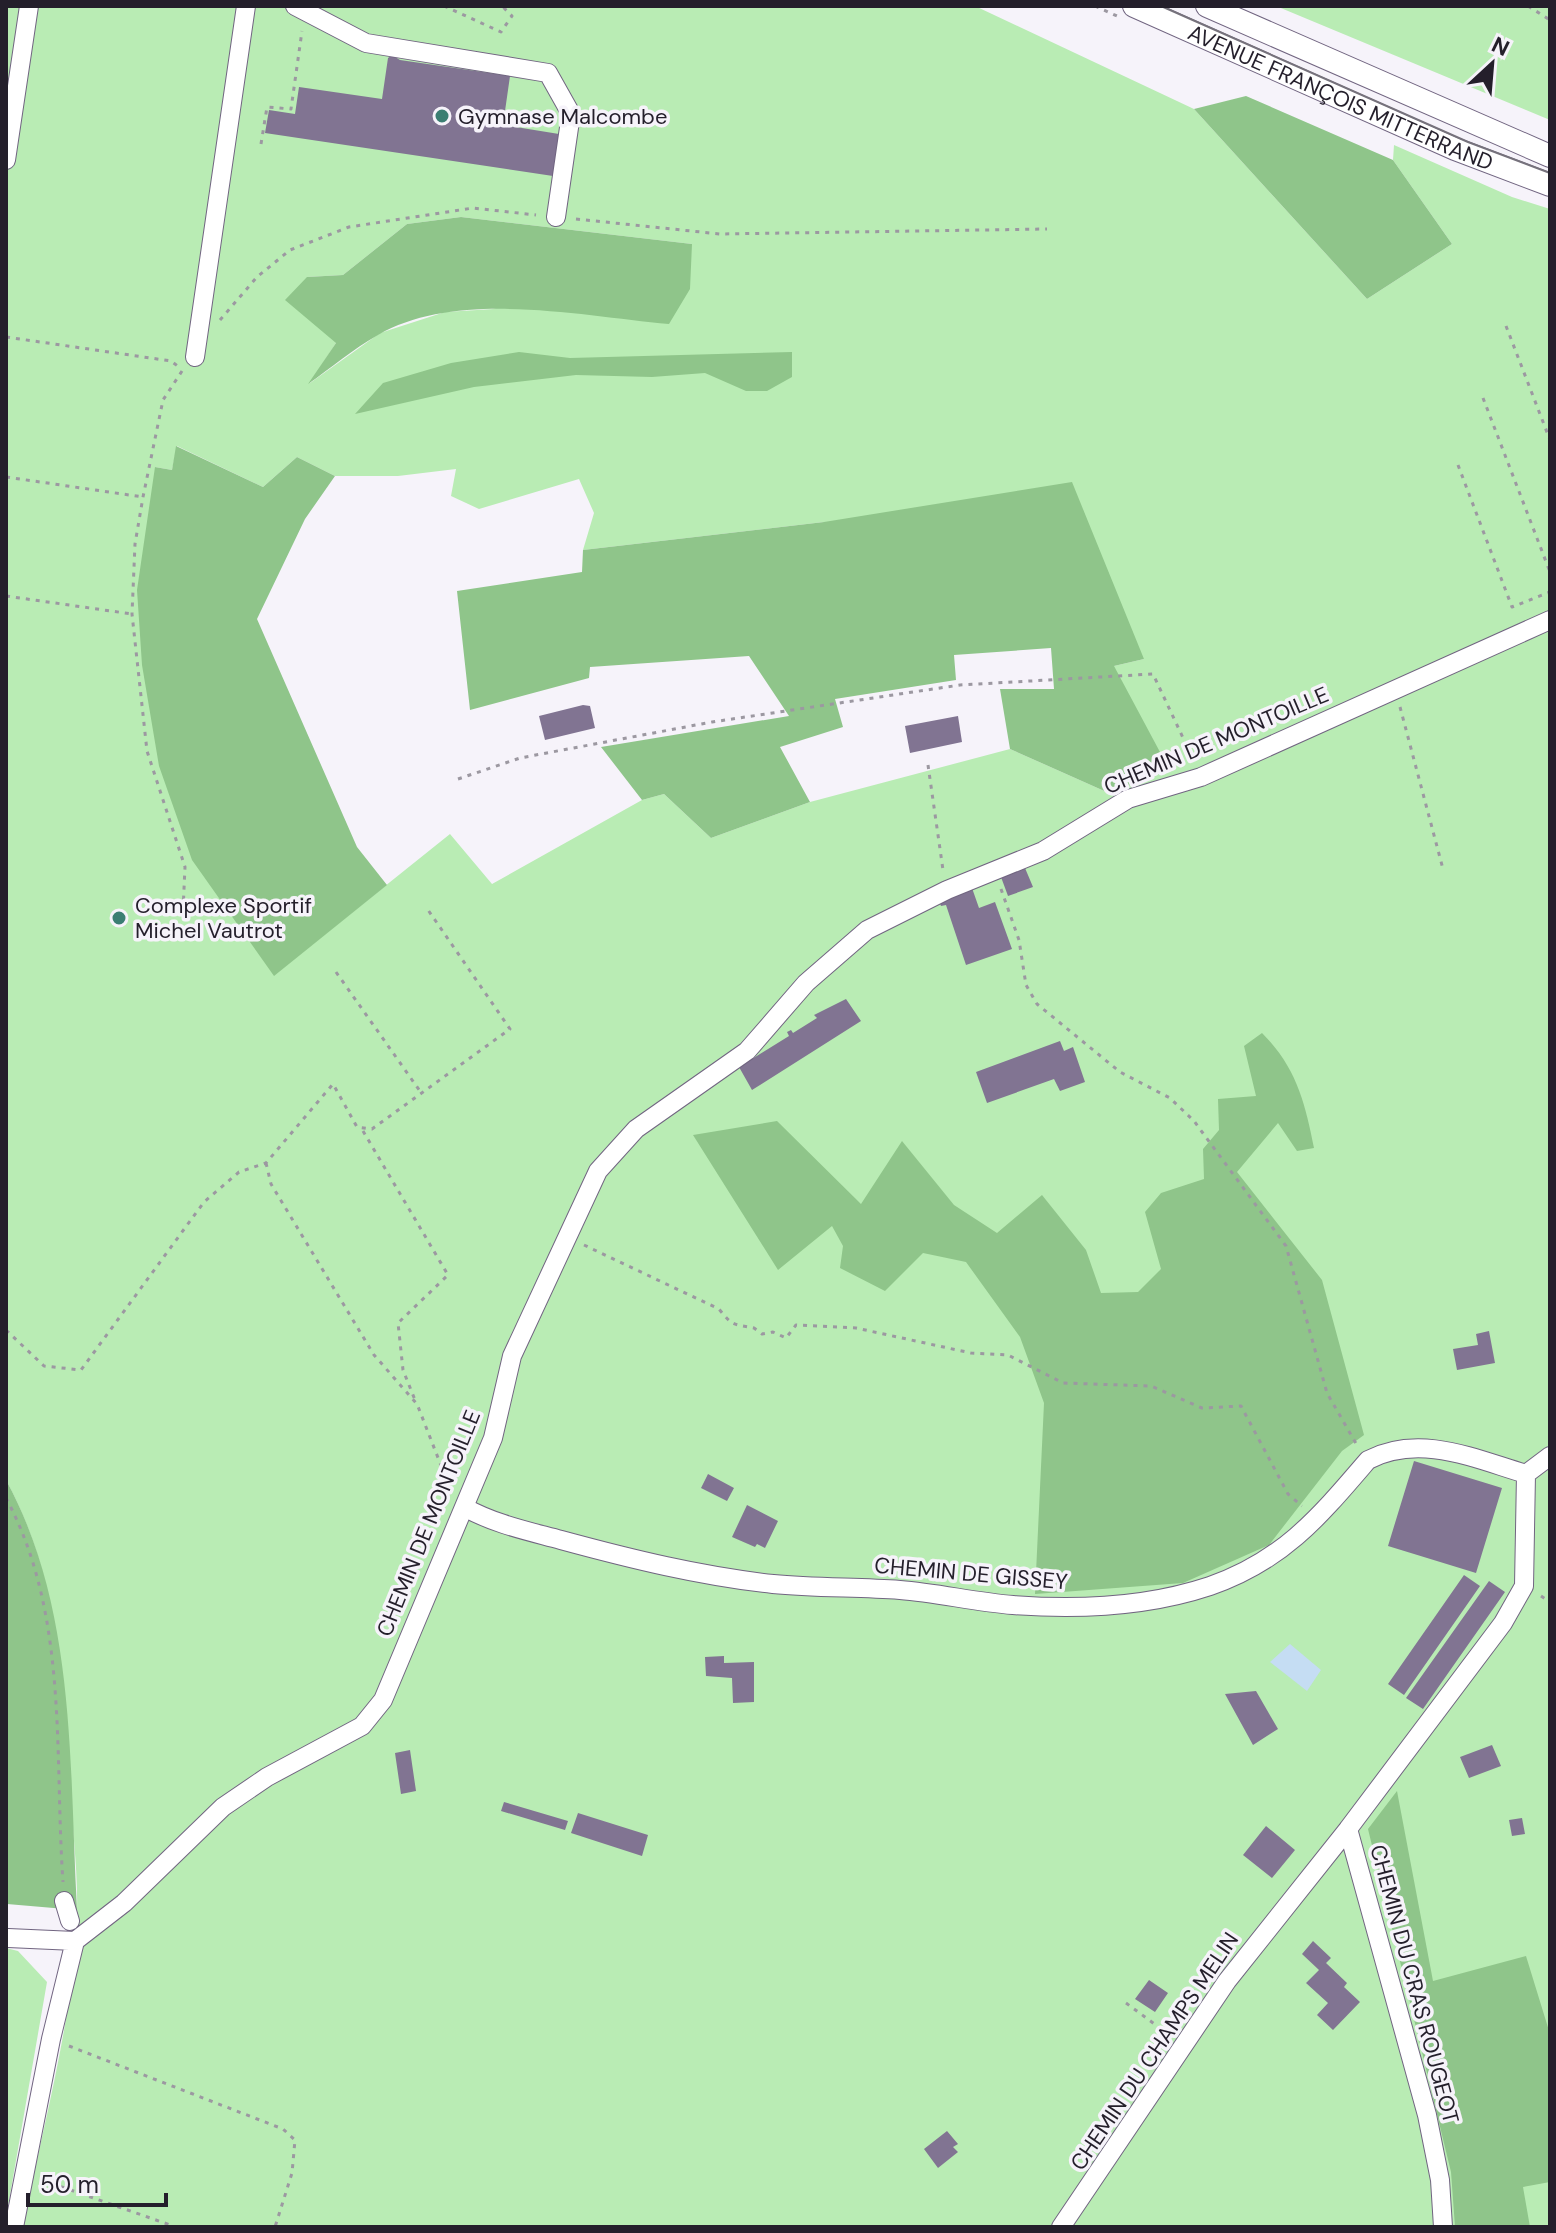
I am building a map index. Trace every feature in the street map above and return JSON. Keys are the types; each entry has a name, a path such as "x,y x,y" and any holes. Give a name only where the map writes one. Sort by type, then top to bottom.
{"main road":[{"name":"AVENUE FRANÇOIS MITTERRAND","path":"1134,6 1455,149 1550,185"},
{"name":"AVENUE FRANÇOIS MITTERRAND","path":"1207,6 1550,156"}],"street":[{"path":"6,160 29,6"},
{"path":"189,363 246,6"},
{"path":"300,8 366,43 548,73 571,114 556,217"},
{"name":"CHEMIN DE MONTOILLE","path":"75,1941 124,1903 223,1807 368,1720 383,1700 493,1438 512,1356 598,1171 636,1129 747,1051 806,983 867,930 947,890 1043,851 1128,799 1201,777 1550,620"},
{"path":"1368,1460 1398,1449 1444,1449 1526,1474 1550,1456"},
{"name":"CHEMIN DE GISSEY","path":"464,1507 483,1518 573,1543 665,1567 719,1577 775,1584 901,1590 1014,1605 1107,1607 1210,1586 1259,1566 1285,1549 1327,1508 1368,1460"},
{"name":"CHEMIN DU CRAS ROUGEOT","path":"1443,2227 1440,2180 1427,2115 1348,1829 1503,1623 1524,1586 1526,1474"},
{"name":"CHEMIN DU CHAMPS MELIN","path":"1061,2227 1227,1981 1348,1829"},
{"path":"64,1901 70,1921"},
{"path":"8,1938 75,1941 51,2039 14,2227"}],"path":[{"path":"444,6 501,32 512,16 502,6"},
{"path":"1528,6 1550,20"},
{"path":"261,144 267,107 291,109 300,8"},
{"path":"216,326 257,277 290,250 349,227 473,208 720,234 1047,229"},
{"path":"1506,326 1550,440"},
{"path":"6,337 189,363 163,400 135,544 132,614 147,751 185,867 183,911"},
{"path":"1483,398 1550,572"},
{"path":"1458,465 1512,607 1550,592"},
{"path":"6,477 143,497"},
{"path":"6,596 132,614"},
{"path":"458,779 520,758 712,722 960,685 1153,674 1201,777"},
{"path":"1395,690 1443,869"},
{"path":"928,765 947,890"},
{"path":"994,871 1019,940 1026,985 1037,1004 1120,1072 1170,1098 1194,1121 1286,1246 1327,1393 1368,1460"},
{"path":"363,1131 386,1120 510,1029 426,907"},
{"path":"336,972 422,1094"},
{"path":"6,1330 44,1366 81,1370 204,1202 239,1172 266,1163 333,1084 448,1275 398,1323 403,1370 446,1485 464,1507"},
{"path":"266,1163 271,1184 374,1355 417,1404"},
{"path":"566,1236 719,1309 729,1322 742,1328 754,1328 762,1334 773,1332 786,1338 796,1325 856,1328 971,1353 1008,1355 1063,1383 1151,1386 1202,1408 1241,1406 1288,1494 1305,1508 1327,1508"},
{"path":"6,1498 25,1533 39,1577 55,1683 64,1901"},
{"path":"1126,2003 1183,2045"},
{"path":"51,2039 283,2129 295,2140 292,2173 275,2227"},
{"path":"23,2174 176,2227"}],"green space":[{"path":"6,6 975,6 1194,109 1367,299 1452,244 1393,160 1394,145 1512,197 1550,209 1550,2227 23,2227 71,1989 77,1894 65,1708 55,1630 37,1554 6,1480","holes":["461,217 692,244 493,309 445,312 380,333 310,383 336,343 307,277 343,275 407,224","177,446 263,487 297,457 335,476 398,476 456,469 451,496 479,509 579,479 594,513 583,550 824,522 1144,659 1114,666 1111,794 1010,749 810,802 711,838 664,794 642,800 492,884 450,834 274,975 155,467 172,470"]},
{"path":"1276,6 1550,6 1550,120 1526,110"},
{"path":"1246,96 1393,160 1452,244 1367,299 1194,109"},
{"path":"461,217 692,244 690,289 669,324 520,309 445,313 410,321 369,340 308,384 336,343 285,300 307,277 343,275 407,224"},
{"path":"519,352 570,358 792,352 792,377 767,391 746,391 705,373 652,377 576,375 474,387 355,414 383,383 451,363"},
{"path":"176,446 263,487 297,457 335,476 305,519 257,619 357,847 387,885 274,976 192,860 159,766 142,665 137,590 155,467 172,470"},
{"path":"1072,482 1144,659 1114,666 1168,767 1111,794 1010,749 1000,689 1054,689 1051,648 954,655 956,680 835,699 843,727 780,747 810,802 711,838 664,794 642,800 601,747 789,716 749,656 590,667 589,678 470,710 457,591 582,572 583,550 824,522"},
{"path":"1262,1033 1291,1072 1307,1115 1314,1148 1297,1151 1278,1123 1237,1172 1322,1280 1364,1435 1342,1451 1269,1545 1183,1583 1035,1594 1044,1403 1020,1337 966,1262 923,1253 885,1291 840,1268 843,1246 832,1226 778,1270 693,1135 777,1121 861,1204 902,1141 954,1205 997,1233 1042,1195 1086,1250 1101,1293 1138,1292 1161,1269 1145,1212 1161,1193 1204,1179 1203,1149 1219,1130 1218,1099 1256,1096 1244,1046"},
{"path":"6,1480 29,1530 46,1582 58,1635 70,1745 77,1910 7,1904"},
{"path":"1397,1791 1433,1981 1526,1956 1550,2034 1550,2182 1523,2187 1530,2227 1455,2227 1451,2172 1368,1829"},
{"path":"6,1948 18,1951 47,1982 6,2218"}],"water":[{"path":"1290,1644 1321,1670 1307,1691 1270,1662"}],"building":[{"name":"Gymnase Malcombe","path":"392,55 400,60 510,76 503,125 559,134 553,176 265,133 269,110 295,114 299,87 382,99 388,58"},
{"path":"590,706 595,728 545,740 539,716"},
{"path":"958,716 962,742 910,753 905,726"},
{"path":"1025,868 1033,887 1008,896 1001,877"},
{"path":"972,888 979,908 995,902 1012,949 966,965 946,905 941,906 939,901"},
{"path":"846,999 861,1021 752,1090 739,1067 789,1036 787,1032 791,1030 793,1033 817,1018 814,1015"},
{"path":"1060,1041 1064,1051 1073,1047 1085,1082 1060,1091 1054,1079 987,1103 976,1072"},
{"path":"1489,1331 1495,1363 1457,1370 1453,1349 1478,1345 1476,1334"},
{"path":"1414,1461 1502,1488 1476,1573 1388,1546"},
{"path":"708,1474 734,1488 727,1501 701,1488"},
{"path":"747,1505 778,1521 765,1548 732,1537"},
{"path":"1464,1575 1480,1586 1404,1695 1388,1684"},
{"path":"1489,1581 1505,1592 1423,1709 1406,1698"},
{"path":"724,1656 724,1663 754,1662 754,1702 733,1703 732,1678 706,1676 705,1657"},
{"path":"1256,1691 1278,1729 1253,1745 1225,1694"},
{"path":"1492,1745 1501,1766 1469,1778 1460,1757"},
{"path":"410,1750 416,1791 401,1794 395,1753"},
{"path":"504,1802 568,1821 565,1830 501,1811"},
{"path":"578,1813 648,1835 642,1856 571,1833"},
{"path":"1522,1818 1525,1834 1512,1836 1509,1820"},
{"path":"1266,1826 1295,1850 1272,1878 1243,1855"},
{"path":"1313,1941 1331,1958 1326,1963 1347,1983 1344,1987 1360,2002 1333,2030 1317,2015 1328,2003 1306,1983 1319,1970 1302,1954"},
{"path":"1149,1980 1168,1993 1155,2012 1135,1999"},
{"path":"947,2131 958,2144 953,2147 958,2152 938,2168 924,2149"}],"tram line":[{"path":"1161,6 1468,142 1550,173"}],"place":[{"name":"Gymnase Malcombe","path":"442,116"},
{"name":"Complexe Sportif Michel Vautrot","path":"119,918"}]}
